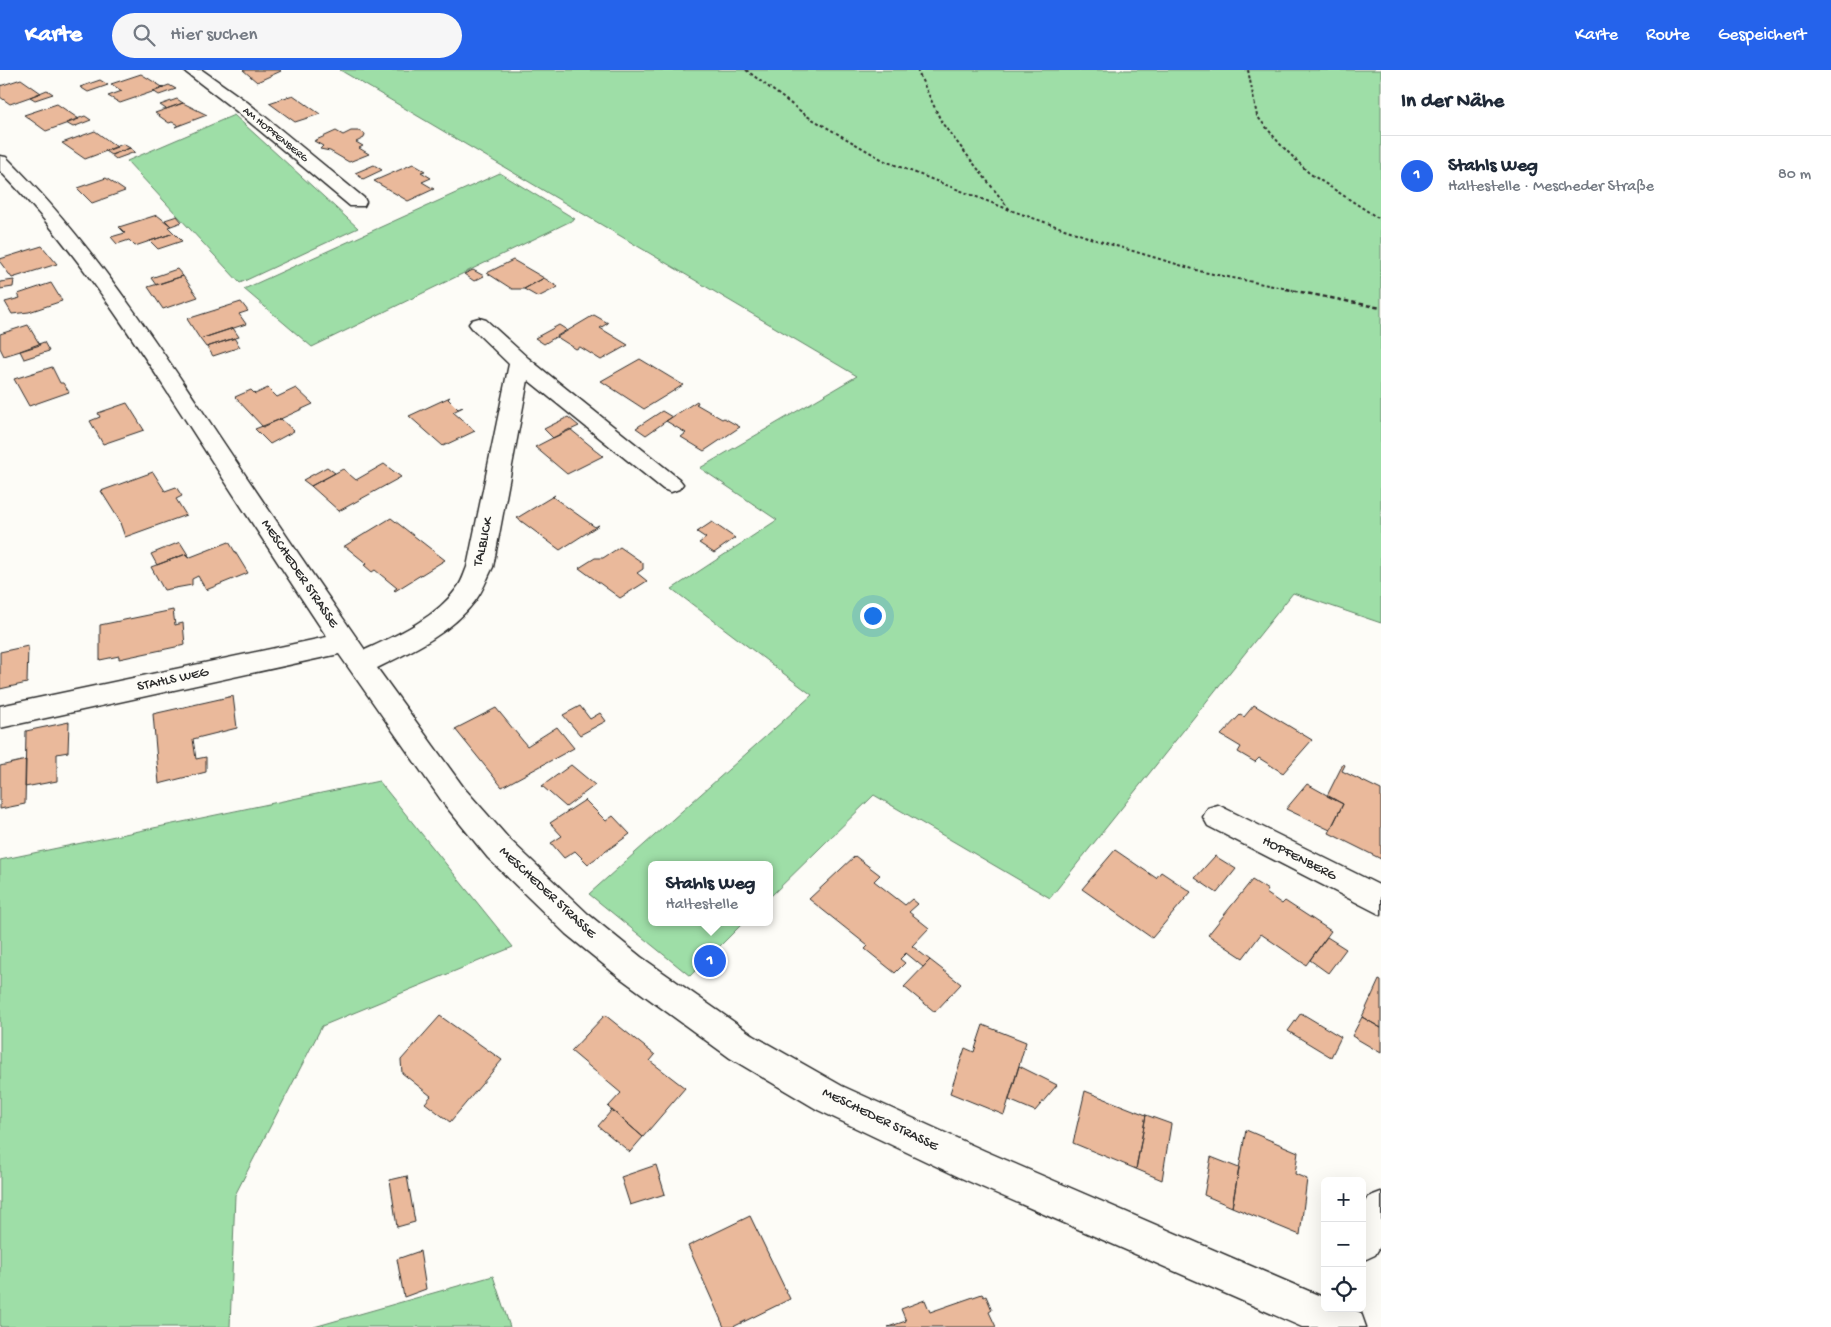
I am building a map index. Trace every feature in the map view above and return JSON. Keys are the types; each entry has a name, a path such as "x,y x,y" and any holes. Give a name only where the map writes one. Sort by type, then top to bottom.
{"street":[{"name":"AM HOPFENBERG","path":"191,70 241,106 357,202"},
{"name":"MESCHEDER STRASSE","path":"0,161 30,191 69,236 149,347 395,716 454,796 499,849 577,924 630,967 742,1047 830,1098 972,1164 1342,1319"},
{"path":"479,324 520,363 671,484"},
{"name":"TALBLICK","path":"353,653 402,644 446,616 467,594 480,567 520,363"},
{"name":"STAHLS WEG","path":"0,717 353,653"},
{"name":"HOPFENBERG","path":"1218,817 1381,901"},
{"path":"1366,1235 1381,1210"}],"path":[{"path":"746,70 807,116 885,161 1010,210 1096,240 1203,272 1381,308"},
{"path":"917,70 942,123 1010,210"},
{"path":"1248,70 1257,116 1280,144 1309,173 1381,220"}],"green space":[{"path":"340,70 1381,70 1381,623 1293,593 1050,898 874,795 773,894 773,861 648,861 648,926 740,926 690,976 589,894 812,695 672,589 777,520 700,468 857,376"},
{"path":"234,115 358,228 240,283 127,161"},
{"path":"500,173 575,219 312,347 244,289"},
{"path":"379,781 513,947 322,1026 235,1195 230,1327 0,1327 0,860"},
{"path":"493,1276 510,1327 314,1327"}],"building":[{"path":"243,70 280,70 281,71 257,82"},
{"path":"141,74 164,88 120,103 108,96 122,91 111,84"},
{"path":"21,79 41,93 10,104 0,97 0,86"},
{"path":"100,80 108,85 88,92 80,87"},
{"path":"169,85 176,89 159,95 153,91"},
{"path":"47,90 53,94 35,100 30,97"},
{"path":"293,95 320,114 295,122 269,103"},
{"path":"177,99 183,103 166,109 160,105"},
{"path":"183,103 207,115 175,127 178,125 172,122 169,123 155,113"},
{"path":"57,104 79,119 46,131 24,115"},
{"path":"85,116 91,120 73,127 66,123"},
{"path":"95,131 117,147 85,159 62,143"},
{"path":"336,131 343,135 351,131 360,131 365,134 364,138 356,142 363,146 359,148 369,154 349,162 330,151 320,149 323,146 314,141"},
{"path":"123,144 130,148 111,155 105,151"},
{"path":"130,148 135,152 116,159 111,155"},
{"path":"413,164 425,171 421,172 431,178 422,182 434,189 408,201 374,181"},
{"path":"374,165 382,170 363,179 355,173"},
{"path":"106,178 125,191 92,203 77,188"},
{"path":"157,215 171,226 168,227 174,233 135,246 129,240 117,244 111,237 125,233 119,227"},
{"path":"177,216 182,222 171,226 165,220"},
{"path":"174,233 182,241 158,249 150,241"},
{"path":"42,246 57,264 12,278 0,262 0,259"},
{"path":"513,260 544,278 524,289 512,289 487,273"},
{"path":"177,269 183,276 156,285 151,278"},
{"path":"473,270 484,276 474,281 464,274"},
{"path":"183,276 198,297 163,309 148,287"},
{"path":"544,278 558,287 538,297 524,289"},
{"path":"14,280 13,287 0,289 0,282"},
{"path":"51,283 62,301 29,312 12,314 5,302 20,298 18,294"},
{"path":"241,302 248,311 239,314 246,324 200,339 187,319"},
{"path":"594,315 608,323 600,328 628,345 601,360 580,347 576,349 557,337"},
{"path":"28,325 40,345 4,356 0,348 0,334"},
{"path":"559,325 567,330 544,344 535,338"},
{"path":"233,328 239,337 206,347 200,339"},
{"path":"234,338 240,347 213,356 207,347"},
{"path":"44,342 49,351 24,359 20,351"},
{"path":"640,359 683,385 644,409 601,381"},
{"path":"52,367 60,383 63,383 69,392 29,406 14,379"},
{"path":"268,388 277,397 296,388 313,404 263,427 235,397 251,390 255,394"},
{"path":"450,397 448,399 458,409 463,407 453,412 475,431 443,446 409,416"},
{"path":"697,401 698,403 696,404 740,427 704,451 681,437 686,433 666,421"},
{"path":"127,403 144,430 103,444 90,421 100,417 98,413"},
{"path":"662,411 672,417 646,435 636,428"},
{"path":"568,417 579,426 553,438 544,429"},
{"path":"281,419 294,431 270,444 255,429"},
{"path":"570,429 603,456 567,474 535,447"},
{"path":"384,464 401,477 339,511 311,486 343,469 356,480"},
{"path":"327,467 335,473 311,486 303,480"},
{"path":"153,472 165,491 176,487 182,496 176,499 186,515 125,537 121,523 101,491"},
{"path":"555,495 553,497 595,527 599,525 560,550 517,518"},
{"path":"391,518 445,560 395,591 397,588 375,570 372,572 364,565 367,564 346,547 343,547"},
{"path":"712,522 735,538 714,553 699,543 706,538 697,532"},
{"path":"180,542 190,558 186,554 157,565 151,554"},
{"path":"229,542 248,573 206,590 198,576 192,579 192,585 164,590 151,567 186,554 188,558"},
{"path":"620,547 643,563 643,569 637,573 647,581 620,598 579,568 595,558 603,558"},
{"path":"173,610 175,625 183,623 185,645 119,659 119,656 100,660 100,625"},
{"path":"28,646 27,683 0,689 0,652"},
{"path":"233,696 237,728 193,739 196,759 206,757 206,772 159,784 153,714"},
{"path":"1254,705 1312,740 1283,773 1259,758 1255,762 1238,752 1241,747 1221,735 1240,715 1244,717"},
{"path":"580,706 590,719 600,713 606,721 580,735 563,715"},
{"path":"496,708 527,746 557,727 574,748 502,787 455,729"},
{"path":"69,722 68,752 57,754 57,781 25,787 26,731"},
{"path":"26,760 25,804 0,809 0,766"},
{"path":"1343,764 1345,765 1342,771 1381,790 1381,859 1329,833 1343,804 1327,796"},
{"path":"571,765 595,785 566,807 542,786"},
{"path":"1307,784 1343,804 1330,830 1286,809"},
{"path":"585,800 606,821 613,816 630,834 588,864 575,851 564,858 551,843 562,836 550,823"},
{"path":"1115,850 1156,878 1161,872 1191,892 1152,938 1082,889"},
{"path":"855,856 880,875 874,881 905,905 912,899 918,904 909,912 929,928 912,946 930,960 923,967 906,953 900,959 905,963 895,973 865,949 868,946 809,899"},
{"path":"1215,856 1236,869 1217,893 1195,878"},
{"path":"1252,880 1268,890 1266,893 1282,904 1285,901 1331,931 1306,965 1261,934 1243,958 1208,935"},
{"path":"1327,937 1346,949 1328,973 1310,960"},
{"path":"930,960 961,984 935,1012 904,987"},
{"path":"1379,980 1381,981 1381,1028 1362,1017"},
{"path":"1301,1013 1341,1037 1331,1057 1288,1031"},
{"path":"605,1015 655,1055 650,1061 685,1088 643,1137 608,1107 621,1093 571,1051"},
{"path":"440,1016 502,1060 450,1122 425,1103 431,1096 402,1073 401,1060"},
{"path":"1362,1017 1381,1028 1381,1053 1352,1036"},
{"path":"983,1025 1026,1042 1004,1115 950,1093 965,1048 974,1052"},
{"path":"1019,1066 1057,1085 1035,1111 1009,1100"},
{"path":"1085,1091 1146,1115 1136,1169 1073,1143"},
{"path":"612,1110 643,1137 630,1152 598,1126"},
{"path":"1146,1115 1171,1124 1162,1180 1136,1169"},
{"path":"1246,1130 1298,1152 1295,1174 1307,1179 1300,1235 1232,1207"},
{"path":"1211,1157 1239,1168 1232,1207 1204,1195"},
{"path":"656,1165 665,1194 630,1205 621,1177"},
{"path":"407,1176 415,1222 397,1227 390,1180"},
{"path":"750,1216 790,1299 733,1327 724,1327 688,1246"},
{"path":"420,1251 426,1289 404,1297 397,1259"},
{"path":"982,1294 984,1297 986,1296 992,1310 989,1312 996,1327 888,1327 906,1321 901,1309 925,1300 930,1312"}],"place":[{"name":"Stahls Weg","path":"710,961"}]}
